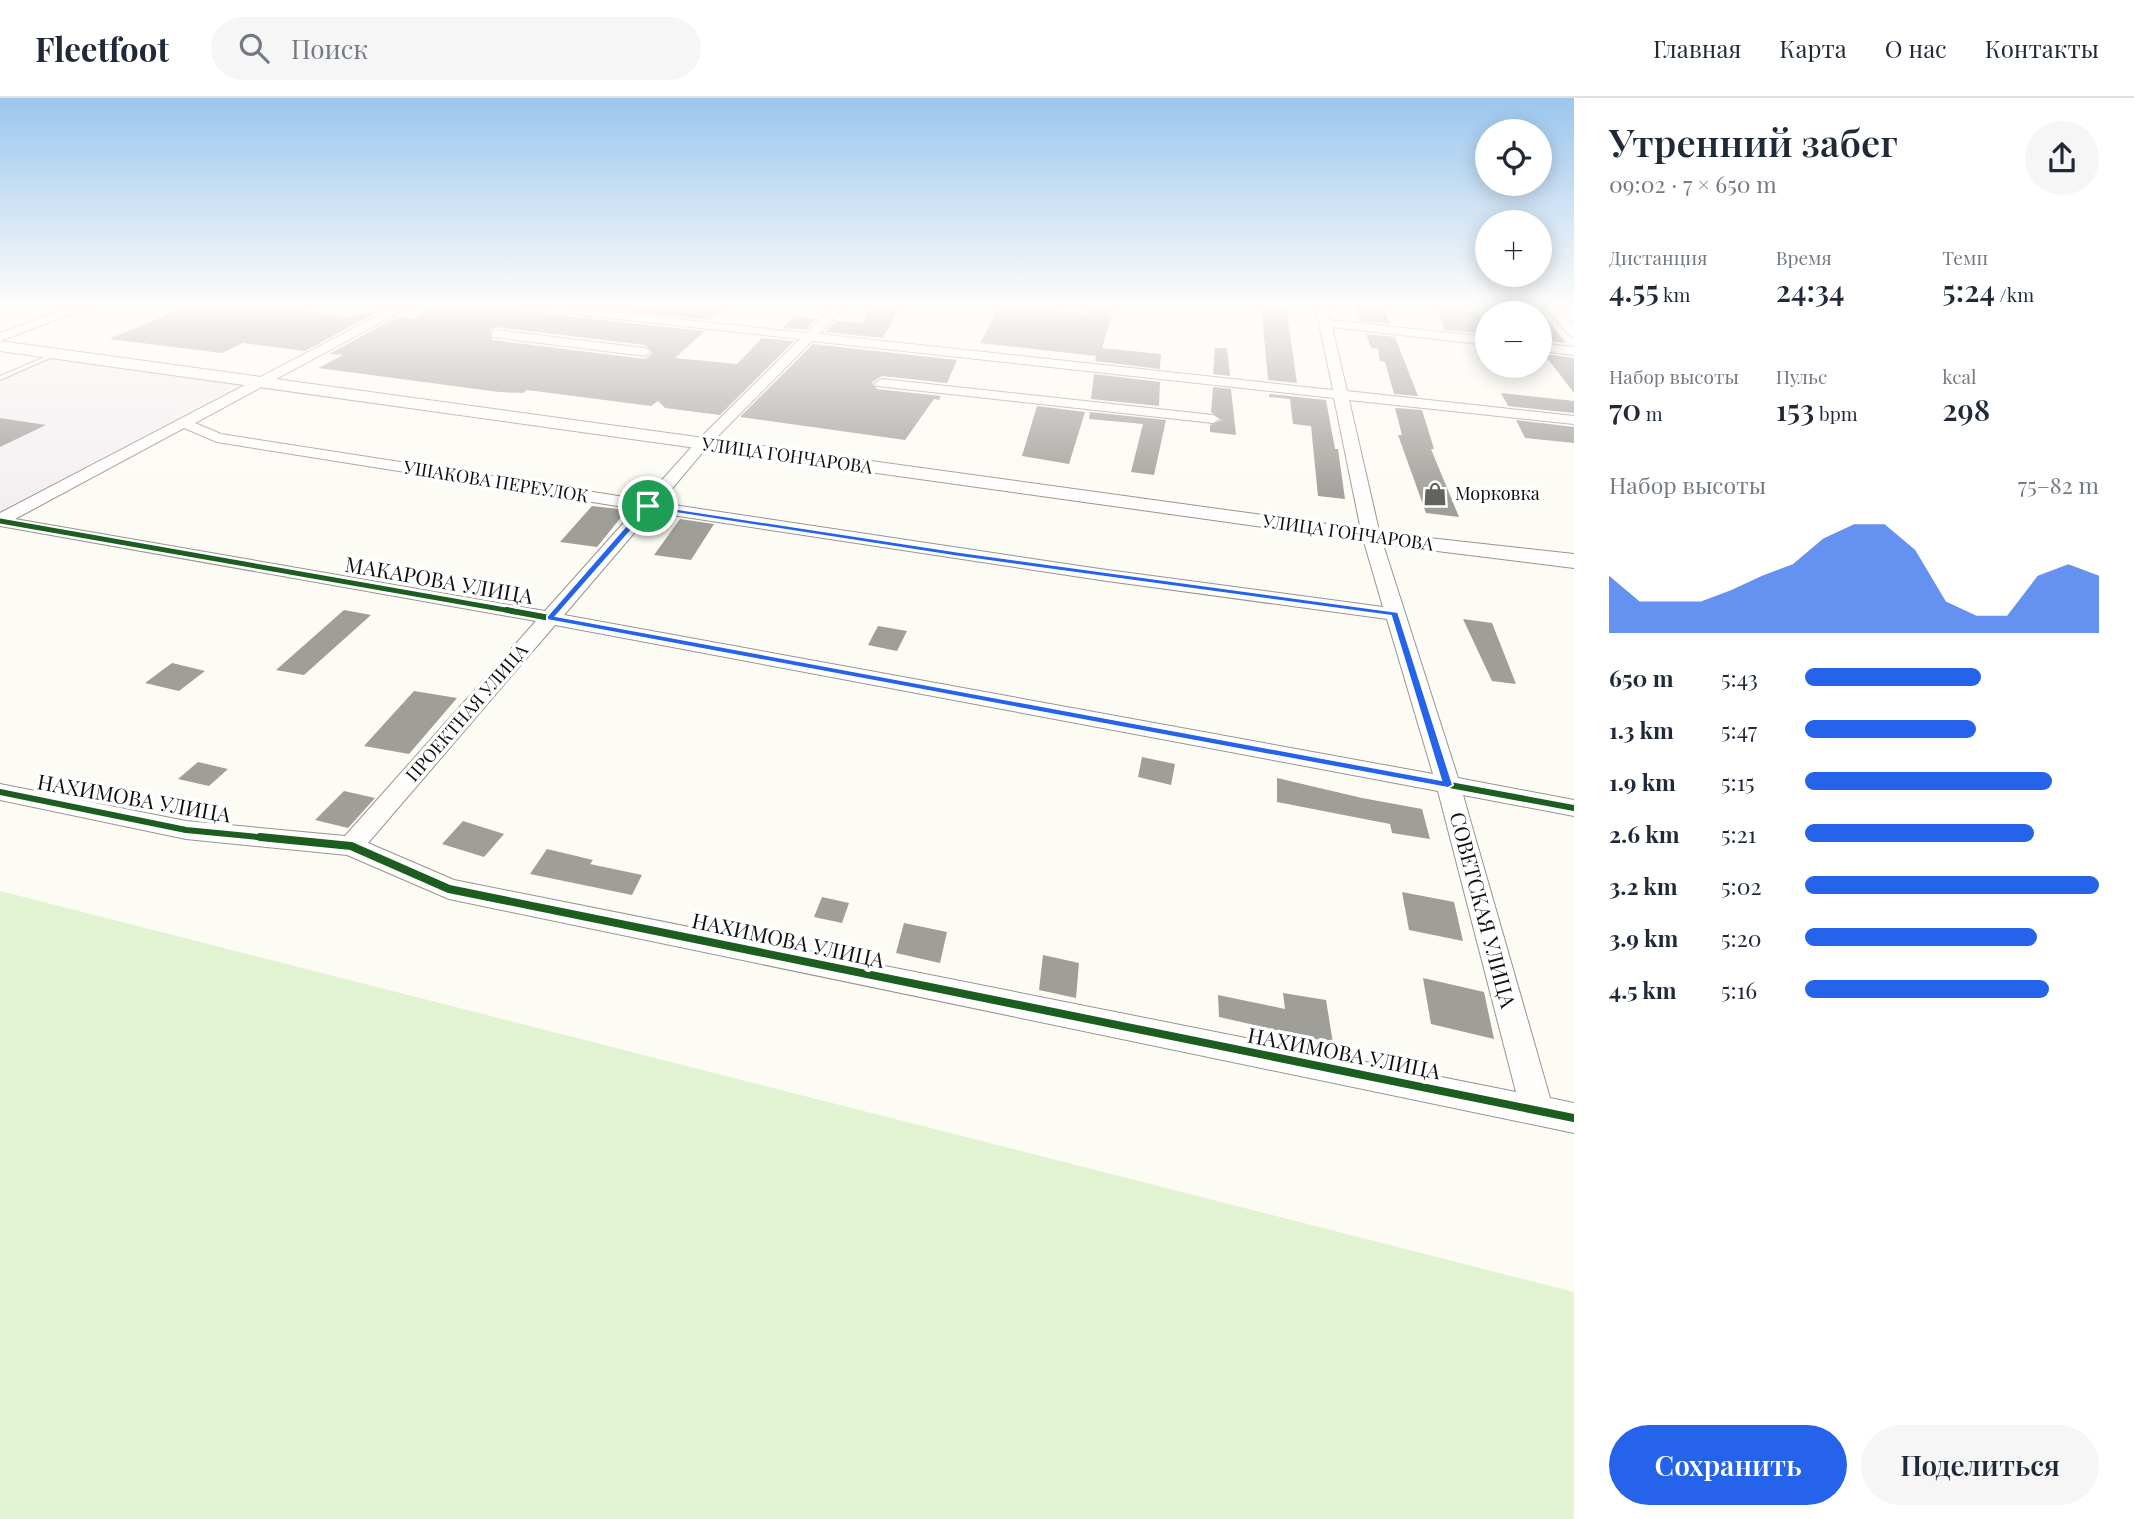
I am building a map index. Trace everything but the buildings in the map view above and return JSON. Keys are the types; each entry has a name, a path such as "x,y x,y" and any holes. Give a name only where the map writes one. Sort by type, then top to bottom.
{"street":[{"name":"УЛИЦА ГОНЧАРОВА","path":"168,370 1574,561"},
{"path":"0,520 280,370"},
{"name":"ПРОЕКТНАЯ УЛИЦА","path":"351,846 702,444 777,370"},
{"path":"999,396 1015,370"},
{"path":"1084,370 1119,371 1574,420"},
{"name":"СОВЕТСКАЯ УЛИЦА","path":"1334,370 1371,535 1448,785 1537,1111"},
{"path":"1112,397 1119,371"},
{"path":"882,383 999,396 1112,397 1213,419"},
{"name":"УШАКОВА ПЕРЕУЛОК","path":"182,422 217,438 960,555 1395,614"},
{"name":"МАКАРОВА УЛИЦА","path":"0,520 550,618 1574,808"},
{"name":"НАХИМОВА УЛИЦА","path":"0,792 186,830 351,846 449,889 1574,1118"}],"lane":[{"path":"0,379 20,370"}],"shaded area":[{"path":"23,370 143,370 240,385 0,512 0,380"}],"green space":[{"path":"0,891 1574,1292 1574,1519 0,1519"}],"cycle path":[{"path":"0,521 550,618 1574,808"},
{"path":"0,792 186,830 351,846 449,889 1574,1118"}],"place":[{"name":"Морковка","path":"1435,494"}],"route":[{"path":"648,506 960,555 1395,614 1448,785 550,618 648,506"}]}
